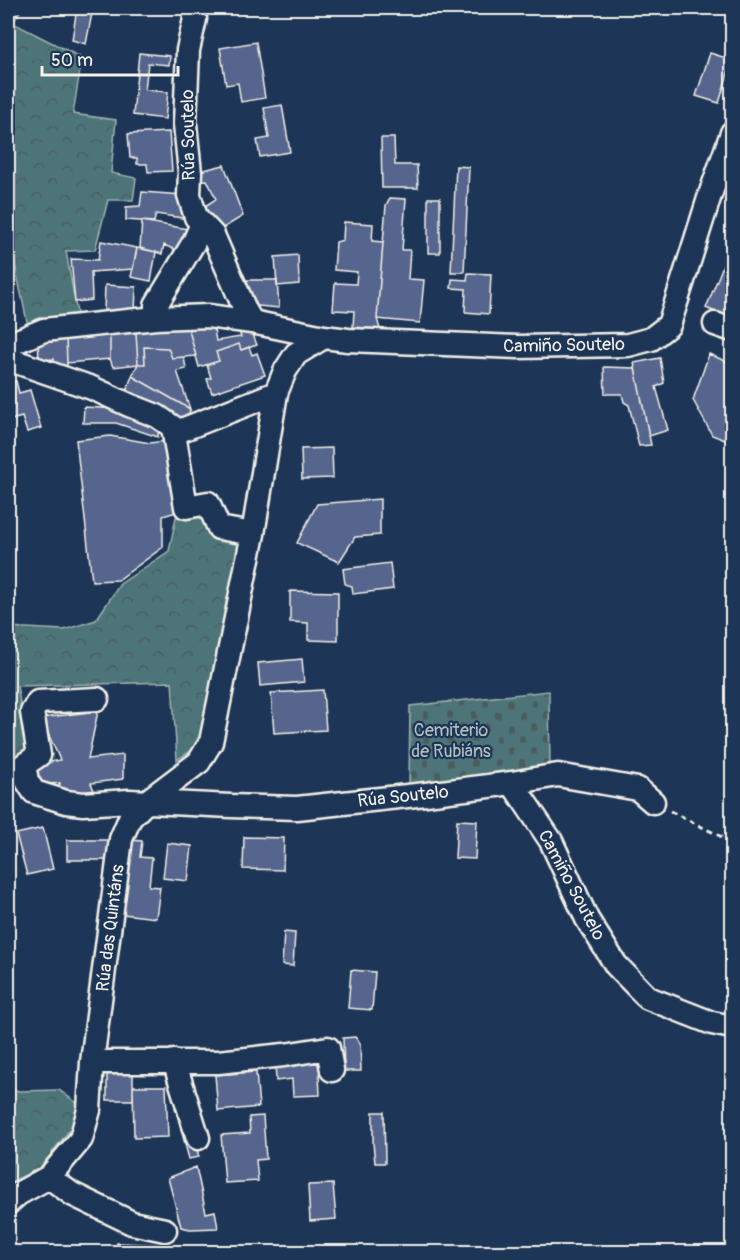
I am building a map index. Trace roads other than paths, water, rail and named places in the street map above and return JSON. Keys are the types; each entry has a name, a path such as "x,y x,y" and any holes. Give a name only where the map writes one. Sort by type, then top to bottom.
{"street":[{"name":"Rúa Soutelo","path":"194,8 195,19 188,50 185,124 190,173 189,195 196,217 213,235 252,322"},
{"name":"Camiño Soutelo","path":"324,337 517,347 628,345 651,339 669,325 732,133"},
{"path":"156,318 156,305 194,243 202,224"},
{"path":"8,345 44,330 156,318 208,316 252,322 324,337"},
{"path":"147,802 199,762 211,742 253,534 276,393 285,371 296,354 324,337"},
{"path":"8,359 92,388 157,416 173,427 186,507 208,503 219,528 253,534"},
{"path":"174,433 276,393"},
{"name":"Rúa Soutelo","path":"97,699 38,702 32,712 39,755 24,765 27,781 34,792 66,802 83,804 129,801 297,808 426,794 558,775 638,789 652,802"},
{"name":"Camiño Soutelo","path":"512,783 551,841 587,919 616,964 648,998 712,1023 732,1027"},
{"name":"Rúa das Quintáns","path":"8,1203 18,1194 49,1177 81,1139 89,1110 92,1062 121,839 130,818 147,802"},
{"path":"92,1062 218,1062 328,1048 332,1070"},
{"path":"174,1061 198,1138"},
{"path":"49,1177 72,1194 132,1223 165,1230"}],"park label":[{"name":"Cemiterio de Rubiáns","path":"451,740"}]}
